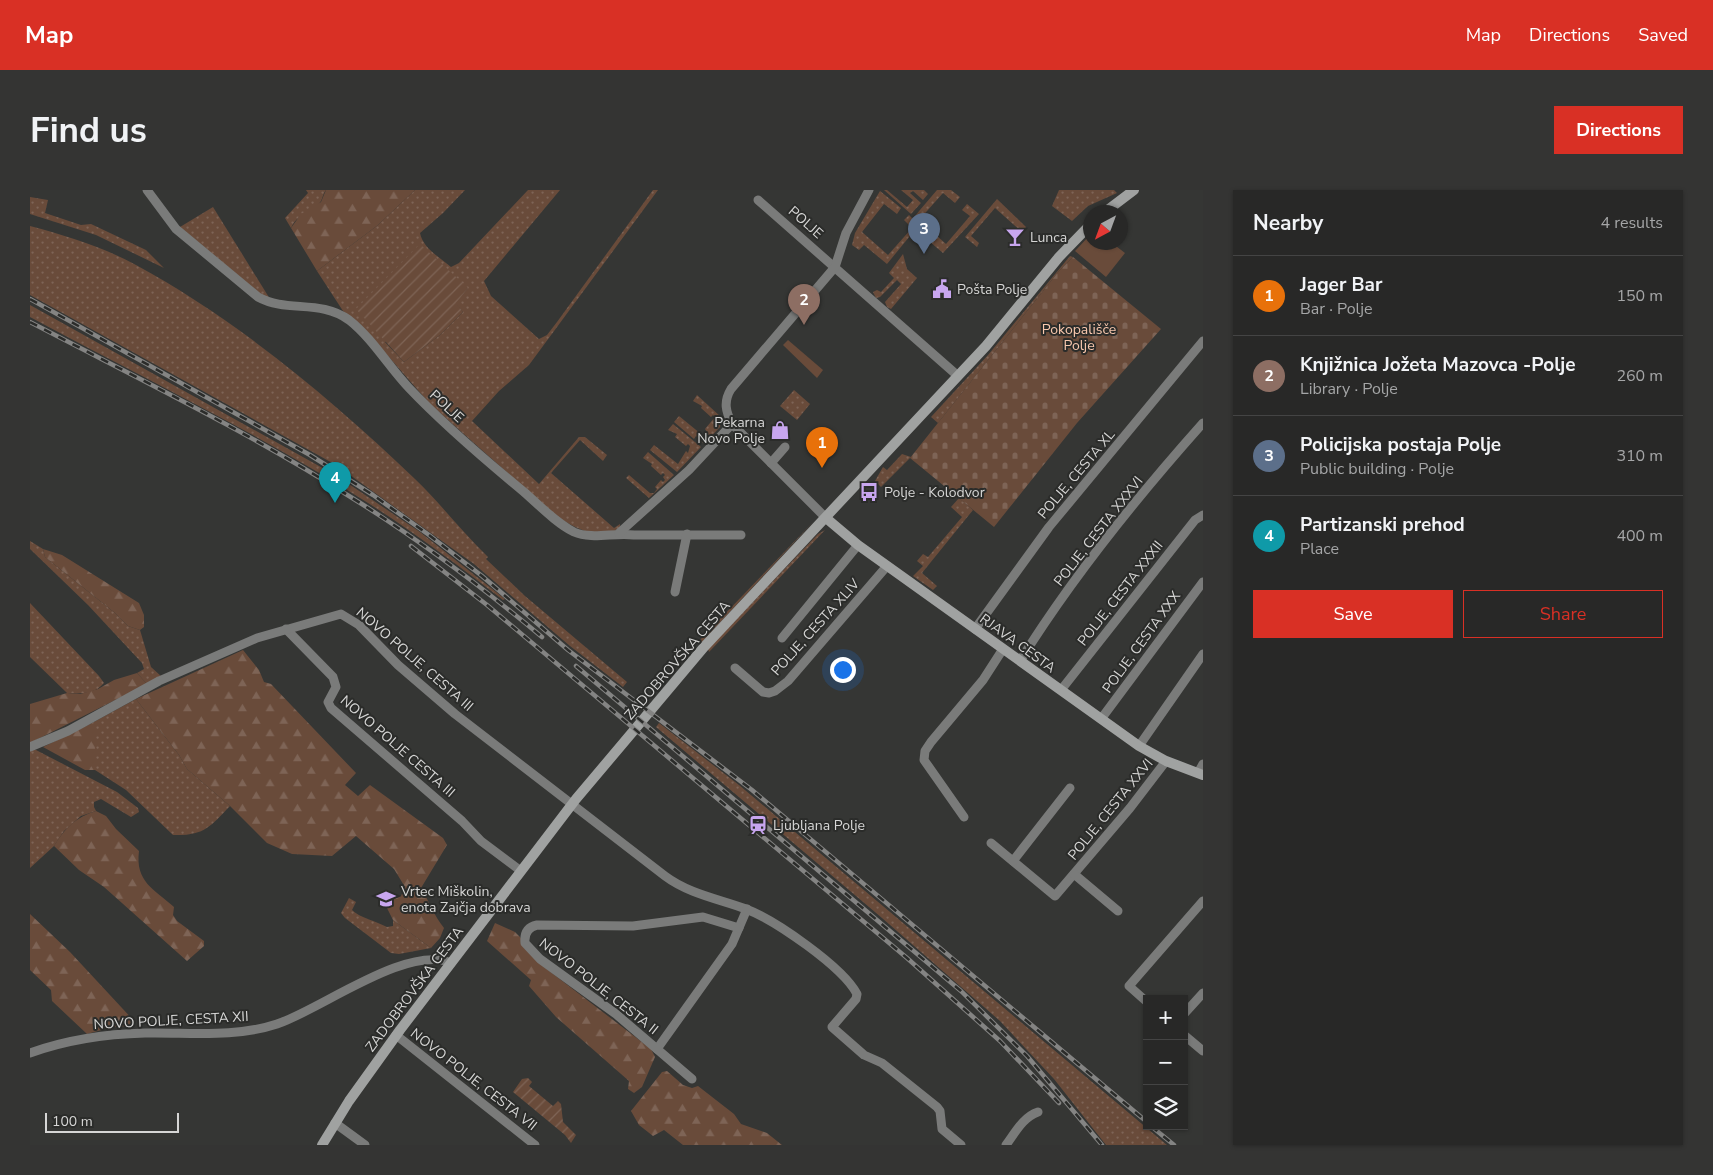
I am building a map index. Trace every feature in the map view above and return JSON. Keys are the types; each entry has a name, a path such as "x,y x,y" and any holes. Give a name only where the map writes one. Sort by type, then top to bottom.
{"main road":[{"path":"1114,205 1134,190"},
{"name":"ZADOBROVŠKA CESTA","path":"322,1145 396,1034 572,804 704,647 986,346 1059,257 1083,232"},
{"name":"RJAVA CESTA","path":"826,518 858,545 1139,746 1166,762 1201,771"}],"street":[{"name":"POLJE","path":"147,190 176,229 258,298 271,302 315,306 334,312 348,320 409,388 444,422 554,518 575,532 595,536 619,533 634,535 741,535"},
{"name":"POLJE","path":"732,424 726,407 731,389 835,267 846,233 869,190"},
{"name":"POLJE","path":"758,200 835,267"},
{"path":"835,267 958,376"},
{"name":"POLJE, CESTA XL","path":"976,629 1049,527 1203,341"},
{"name":"POLJE, CESTA XXXVI","path":"1020,661 1089,562 1164,468 1203,423"},
{"path":"619,533 688,470 732,424 826,518"},
{"path":"771,463 785,447"},
{"name":"POLJE, CESTA XXXII","path":"1061,690 1195,520 1203,515"},
{"path":"675,592 687,534"},
{"path":"782,638 858,545"},
{"name":"POLJE, CESTA XLIV","path":"735,668 763,692 775,691 794,675 887,566"},
{"name":"POLJE, CESTA XXX","path":"1101,719 1203,582"},
{"name":"NOVO POLJE, CESTA III","path":"30,747 68,731 159,681 257,638 331,615 346,616 359,625 437,699 672,881 693,892 746,909 777,925 847,980 857,994 856,999 832,1027 864,1056 882,1063 937,1107 940,1111 940,1125 942,1129 960,1145"},
{"name":"NOVO POLJE CESTA III","path":"286,630 333,677 336,688 328,702 331,708 462,821 481,841 521,871"},
{"path":"964,817 924,760 924,754 931,742 983,680 1003,649"},
{"path":"1139,746 1203,654"},
{"name":"POLJE, CESTA XXVI","path":"991,843 1055,896 1130,808 1166,762"},
{"path":"1012,861 1070,788"},
{"name":"POLJE, CESTA XXVI","path":"1074,874 1118,911"},
{"path":"1143,998 1129,986 1203,901"},
{"name":"NOVO POLJE, CESTA II","path":"657,1049 728,949 746,909"},
{"name":"NOVO POLJE, CESTA II","path":"692,1079 616,1014 540,958 526,943 526,932 529,928 537,925 633,926 703,917 739,928"},
{"name":"NOVO POLJE, CESTA XII","path":"30,1053 74,1040 113,1035 218,1033 261,1028 299,1015 363,982 407,964 432,959 451,963"},
{"path":"1188,1010 1203,993"},
{"name":"NOVO POLJE, CESTA VII","path":"396,1034 535,1145"},
{"path":"1188,1038 1203,1051"},
{"path":"1006,1145 1024,1121 1038,1112"},
{"path":"335,1123 365,1145"}],"green space":[{"path":"306,190 326,190 319,204 298,218 291,228 285,218 308,193"},
{"path":"326,190 415,190 378,225 317,271 291,228 301,214 321,202"},
{"path":"415,190 465,190 420,233 428,248 451,267 459,263 528,190 560,190 484,281 491,296 539,339 547,335 557,322 653,190 658,190 529,365 499,391 472,421 539,484 579,437 585,437 607,455 603,461 580,440 551,473 614,528 620,524 620,527 613,532 596,534 569,524 555,515 430,404 360,324 343,311 317,271 378,225","holes":["468,288 455,303 463,312 440,335 404,362 385,342"]},
{"path":"884,190 887,190 907,207 913,200 901,190 924,190 928,194 923,200 913,191 910,193 921,203 911,214"},
{"path":"937,190 951,190 960,197 955,203 943,193 919,220 946,244 970,216 962,210 967,204 979,214 943,253 916,230 919,222 914,217"},
{"path":"1059,190 1114,190 1117,193 1090,205 1083,205 1083,211 1072,221 1052,206"},
{"path":"880,191 901,208 897,214 884,204 862,232 888,255 912,228 904,220 909,215 916,222 912,229 914,231 887,264 864,245 859,250 852,245 855,233"},
{"path":"30,197 48,200 45,213 81,225 91,224 146,250 164,268 96,235 30,214"},
{"path":"997,199 1026,227 1022,232 995,208 971,236 979,243 977,247 965,237"},
{"path":"213,207 270,299 264,297 180,227"},
{"path":"30,226 84,242 136,265 210,310 283,363 351,420 415,479 488,557 486,559 525,596 627,682 623,687 570,646 474,564 336,465 30,295"},
{"path":"1083,242 1083,250 1121,250 1125,253 1106,277 1075,251"},
{"path":"420,244 468,288 456,303 463,312 440,335 404,362 356,309"},
{"path":"903,254 907,269 917,278 891,309 887,307 885,302 901,284 897,280 880,297 876,298 873,292 877,290 881,292 894,278 889,273"},
{"path":"1070,256 1073,257 1059,271 938,423 931,417 988,355"},
{"name":"Pokopališče Polje","path":"1073,257 1161,329 1077,423 994,527 910,458 1059,271"},
{"path":"30,305 337,476 420,532 505,599 503,600 403,526 286,453 30,317"},
{"path":"788,340 823,370 817,378 783,345"},
{"path":"794,390 810,404 797,420 780,406"},
{"path":"697,395 721,417 720,427 704,444 696,436 694,439 674,422 679,416 701,434 704,435 707,432 705,429 715,417 713,415 711,417 701,408 702,406 693,401"},
{"path":"673,424 701,447 677,472 650,450 654,445 678,464 686,451 688,453 690,446 688,444 686,446 675,437 677,434 668,430"},
{"path":"648,452 674,475 649,498 626,478 629,475 650,493 654,493 657,489 655,487 661,480 663,482 665,480 663,473 661,475 651,466 652,464 643,458"},
{"path":"902,454 911,457 881,487 875,481 883,467 887,470"},
{"path":"959,498 973,510 922,573 937,586 933,590 913,576 923,566 917,561 923,554 928,557 962,517 951,507"},
{"path":"814,521 702,642 697,643"},
{"path":"825,530 709,652 708,649 818,534"},
{"path":"30,541 43,549 45,557 115,613 128,626 140,630 151,667 162,677 147,684 137,673 144,669 142,663 88,605 30,549"},
{"path":"43,549 62,555 139,603 144,615 144,627 140,630 128,626 115,613 45,557"},
{"path":"30,603 99,676 104,683 100,687 87,692 67,693 30,657"},
{"path":"243,650 259,670 264,682 271,684 356,773 345,785 358,796 370,785 443,838 447,845 421,888 437,919 444,928 440,938 431,948 393,920 387,908 392,900 401,896 405,887 394,869 356,836 332,856 292,854 267,843 230,806 187,769 179,755 136,699"},
{"path":"137,673 147,684 30,743 30,704 67,693 80,694 98,689 114,680"},
{"path":"136,699 179,755 187,769 230,806 206,829 192,834 173,835 126,790 95,770 90,724"},
{"path":"659,723 739,785 1143,1125 1143,1130 1149,1130 1167,1145 1106,1145 1054,1079 1000,1021 882,918 656,727"},
{"path":"90,724 95,728 95,770 85,770 43,747"},
{"path":"30,750 36,750 117,792 138,808 139,812 131,817 101,799 94,802 96,811 81,816 64,831 54,846 30,868"},
{"path":"96,811 106,816 116,829 139,851 140,870 143,878 153,890 174,907 173,915 177,921 204,941 204,946 187,961 104,887 79,870 54,846 72,824 83,816"},
{"path":"349,898 356,902 352,910 355,913 387,927 393,926 393,920 431,948 399,954 391,953 341,913"},
{"path":"30,914 70,952 135,1022 132,1026 112,1027 87,1034 52,1001 51,990 30,970"},
{"path":"495,923 515,932 522,939 524,948 544,967 651,1049 655,1057 642,1087 634,1093 628,1089 629,1081 556,1017 529,986 531,980 487,941"},
{"path":"667,1071 683,1085 692,1088 698,1086 734,1114 741,1124 767,1133 782,1145 683,1145 664,1130 653,1136 639,1125 631,1111 662,1072"},
{"path":"528,1078 532,1082 529,1086 553,1106 558,1101 561,1104 563,1122 576,1135 571,1143 565,1135 513,1092 522,1079"}],"railway":[{"path":"30,299 310,455 373,495 429,535 482,576 568,650 752,790 1143,1119"},
{"path":"30,322 191,406 310,472 424,546 496,599 542,637"},
{"path":"411,546 487,605 907,958 1000,1041 1059,1103"},
{"path":"576,666 961,991 1027,1056 1102,1145"},
{"path":"1156,1130 1174,1145"}],"place":[{"name":"Lunca","path":"1015,237"},
{"name":"Policijska postaja Polje","path":"924,254"},
{"name":"Pošta Polje","path":"942,289"},
{"name":"Knjižnica Jožeta Mazovca -Polje","path":"804,325"},
{"name":"Pekarna Novo Polje","path":"780,430"},
{"name":"Jager Bar","path":"822,468"},
{"name":"Polje - Kolodvor","path":"869,492"},
{"name":"Partizanski prehod","path":"335,503"},
{"name":"Ljubljana Polje","path":"758,825"},
{"name":"Vrtec Miškolin, enota Zajčja dobrava","path":"386,899"}]}
